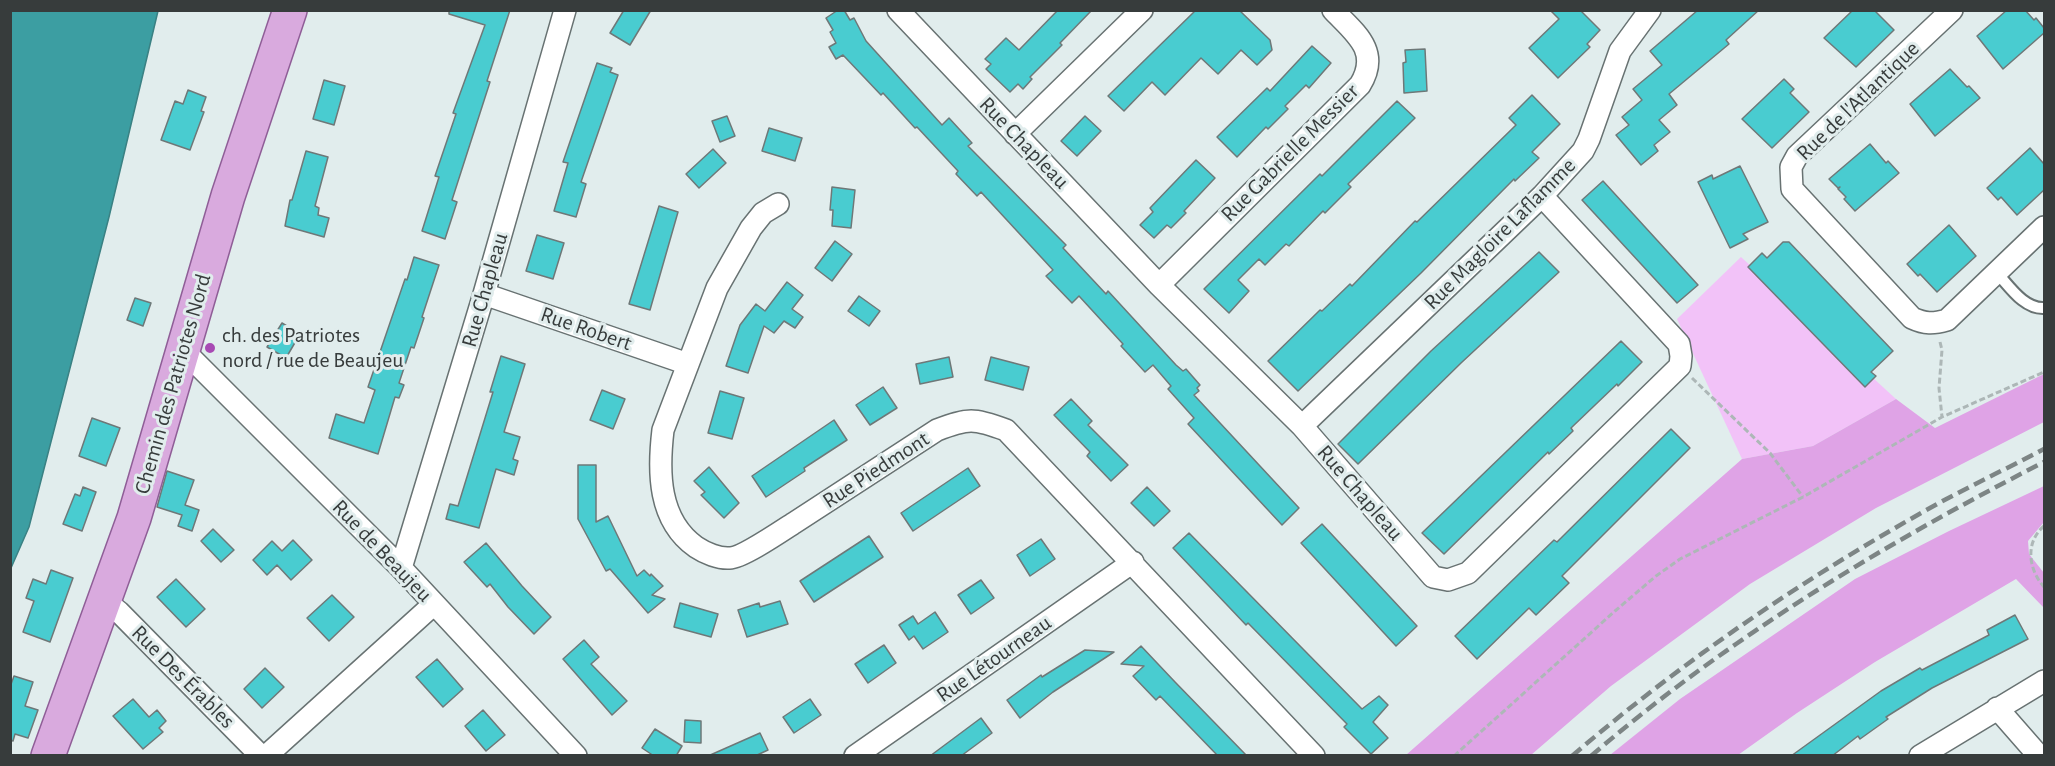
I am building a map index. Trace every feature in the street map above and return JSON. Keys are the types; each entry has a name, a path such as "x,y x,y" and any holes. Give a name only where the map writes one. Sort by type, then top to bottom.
{"main road":[{"name":"Chemin des Patriotes Nord","path":"48,756 134,518 228,196 290,10"}],"street":[{"name":"Rue Chapleau","path":"401,568 484,294 565,10"},
{"name":"Rue Chapleau","path":"898,10 1159,285 1302,426 1433,577 1448,580 1468,573 1680,366"},
{"path":"1015,134 1142,10"},
{"name":"Rue Gabrielle Messier","path":"1159,285 1360,85 1366,76 1368,53 1362,41 1334,10"},
{"name":"Rue de l'Atlantique","path":"1936,323 1923,323 1912,318 1792,189 1791,167 1797,156 1930,18 1952,10"},
{"name":"Rue Magloire Laflamme","path":"1302,426 1542,196 1583,151 1620,51 1645,12"},
{"path":"1542,196 1679,344 1680,366"},
{"name":"Rue Piedmont","path":"777,204 763,213 751,228 717,288 663,430 660,483 670,517 684,538 705,553 731,558 765,542 937,430 961,420 980,420 1006,430 1314,756"},
{"path":"1936,323 1947,320 2044,227"},
{"name":"Rue Robert","path":"484,294 688,364"},
{"name":"Rue de Beaujeu","path":"183,350 401,568 576,756"},
{"name":"Rue Létourneau","path":"855,756 1133,562"},
{"name":"Rue Des Érables","path":"104,600 119,612 261,756"},
{"path":"266,756 434,604"},
{"path":"1920,756 2044,681"},
{"path":"1997,708 2039,756"}],"lane":[{"path":"1997,273 2028,305 2044,308"}],"path":[{"path":"1936,323 1942,350 1940,388 1942,417"},
{"path":"1680,366 1770,453 1803,497"},
{"path":"1454,756 1656,576 1680,559 1803,497 1942,417 2044,372"},
{"path":"2044,526 2032,540 2031,555 2036,576 2044,587"}],"shaded area":[{"path":"1741,257 1896,399 1813,446 1742,459 1677,319"},
{"path":"2044,374 2044,422 1876,508 1750,584 1611,686 1531,755 1406,755 1742,459 1813,446 1896,399 1935,428"},
{"path":"2044,486 2044,522 2028,541 2029,554 2044,573 2044,608 2016,579 1875,662 1738,755 1610,755 1680,699 1855,579"}],"water":[{"path":"11,10 158,11 109,217 29,527 11,568"}],"building":[{"path":"449,10 510,10 487,81 490,82 452,200 457,202 445,239 422,231 439,177 435,176 456,114 453,113 485,25 449,14"},
{"path":"624,10 651,10 630,45 610,33"},
{"path":"838,10 844,10 850,20 854,18 866,41 942,125 949,118 972,143 968,146 1066,245 1063,248 1106,294 1108,291 1176,365 1183,371 1186,369 1200,385 1197,388 1199,391 1194,395 1299,508 1282,525 1188,424 1194,418 1168,389 1171,386 1153,365 1145,372 1079,296 1072,303 1046,276 1053,270 981,192 977,196 956,174 958,171 917,127 915,128 883,93 881,95 843,55 836,59 829,47 836,43 830,32 833,30 826,18"},
{"path":"1058,10 1092,10 1030,77 1032,79 1023,89 1018,84 1010,92 986,69 991,64 985,59 1006,38 1019,50"},
{"path":"1196,10 1239,10 1270,40 1272,50 1257,65 1241,50 1218,74 1201,58 1165,95 1152,82 1124,111 1108,96"},
{"path":"1550,10 1580,10 1600,30 1587,44 1590,47 1558,78 1529,48 1559,19"},
{"path":"1698,10 1759,10 1726,40 1729,44 1669,94 1677,105 1659,120 1670,132 1654,145 1658,151 1641,165 1616,135 1629,125 1622,117 1642,100 1633,89 1662,65 1650,51"},
{"path":"1853,10 1874,10 1894,30 1856,67 1824,38"},
{"path":"2007,10 2025,10 2034,20 2036,18 2044,28 2044,33 2003,69 1977,36"},
{"path":"1312,46 1331,63 1309,88 1306,85 1285,106 1288,109 1268,129 1266,127 1237,157 1217,137 1267,88 1270,91"},
{"path":"1425,49 1427,91 1404,93 1405,50"},
{"path":"597,63 612,68 610,72 618,75 581,182 586,184 576,217 554,211 568,163 563,162"},
{"path":"1950,69 1980,98 1935,136 1910,104"},
{"path":"1784,79 1794,89 1790,93 1809,112 1772,148 1742,119"},
{"path":"324,80 345,86 334,125 313,119"},
{"path":"188,90 206,97 201,111 204,112 190,150 161,140 175,101 183,104"},
{"path":"1532,95 1560,124 1532,152 1539,158 1515,181 1514,179 1421,273 1298,391 1268,361 1320,310 1322,311 1350,284 1352,286 1415,221 1417,222 1516,125 1509,118"},
{"path":"1397,101 1415,118 1348,184 1351,187 1325,213 1323,211 1289,246 1286,244 1265,265 1259,259 1238,280 1249,291 1229,313 1204,289"},
{"path":"727,116 735,136 720,142 712,121"},
{"path":"1085,116 1101,131 1077,156 1061,141"},
{"path":"769,128 802,138 795,161 762,151"},
{"path":"1870,144 1886,163 1888,161 1899,173 1855,211 1844,199 1846,197 1838,189 1840,187 1838,188 1829,179"},
{"path":"2030,148 2044,164 2044,190 2017,215 2001,197 1998,200 1987,188"},
{"path":"713,149 726,163 699,188 686,174"},
{"path":"306,151 328,157 315,206 319,208 318,215 329,218 324,237 285,226 290,200 292,200"},
{"path":"1196,160 1215,178 1171,228 1167,225 1154,238 1140,225 1153,212 1150,208"},
{"path":"1740,166 1768,222 1743,234 1748,239 1730,248 1698,182 1712,175 1713,179"},
{"path":"1603,181 1698,285 1677,303 1582,200"},
{"path":"832,187 855,190 851,228 832,226 833,210 830,210"},
{"path":"659,206 678,212 650,310 629,304"},
{"path":"1949,225 1976,256 1937,292 1907,264"},
{"path":"537,235 564,243 553,279 526,271"},
{"path":"835,241 852,254 832,281 815,268"},
{"path":"1783,242 1789,242 1893,351 1871,372 1876,376 1865,387 1748,267 1762,253 1767,258"},
{"path":"1539,252 1559,272 1461,363 1358,464 1338,444 1431,351"},
{"path":"414,257 439,265 414,348 411,347 399,383 404,385 399,398 395,397 378,454 329,438 336,414 364,423 375,390 368,387"},
{"path":"787,282 803,295 792,309 803,317 795,328 784,321 774,333 764,326 748,373 726,366 740,325 756,304 765,311"},
{"path":"859,296 880,311 869,326 848,311"},
{"path":"135,298 151,303 143,326 127,320"},
{"path":"282,323 300,334 286,358 267,347"},
{"path":"1621,341 1642,362 1571,428 1573,431 1549,454 1548,452 1444,554 1422,533"},
{"path":"501,356 525,364 504,432 520,437 513,459 518,461 514,475 496,469 479,528 446,519 450,504 458,506 493,392 490,392"},
{"path":"949,357 953,377 920,384 916,364"},
{"path":"991,357 1029,367 1023,390 985,380"},
{"path":"883,387 897,408 870,425 856,405"},
{"path":"602,390 625,399 613,429 590,420"},
{"path":"720,391 744,398 732,439 708,433"},
{"path":"1071,399 1092,421 1088,425 1128,465 1111,481 1087,456 1090,452 1054,415"},
{"path":"92,418 120,428 106,466 79,456"},
{"path":"834,420 847,440 804,468 805,471 766,497 752,476"},
{"path":"1671,429 1690,448 1562,576 1569,583 1536,615 1529,608 1477,659 1455,636 1554,540 1557,542"},
{"path":"578,465 596,465 596,522 608,516 637,576 644,570 663,586 652,595 665,599 648,613 610,569 606,571 578,519"},
{"path":"709,467 739,503 724,518 701,495 705,492 694,481"},
{"path":"968,468 980,486 913,531 901,513"},
{"path":"167,471 194,480 185,505 199,510 192,531 178,526 182,515 157,507"},
{"path":"83,487 96,492 82,531 63,524 75,494 80,496"},
{"path":"1147,487 1170,511 1154,526 1131,503"},
{"path":"1322,524 1417,626 1396,646 1301,543"},
{"path":"213,529 234,550 221,562 201,541"},
{"path":"1189,533 1362,709 1379,696 1388,705 1373,722 1388,738 1371,754 1344,727 1347,724 1248,623 1246,625 1173,548"},
{"path":"869,536 883,557 814,602 800,581"},
{"path":"1041,539 1055,559 1030,576 1017,555"},
{"path":"293,540 312,560 291,580 277,565 267,575 253,560 272,541 282,551"},
{"path":"486,543 551,617 534,634 490,584 487,587 464,562"},
{"path":"51,570 73,578 50,642 23,632 34,601 26,598 33,579 46,584"},
{"path":"176,579 205,609 186,627 157,597"},
{"path":"981,580 994,598 971,614 958,595"},
{"path":"332,595 354,617 329,641 307,618"},
{"path":"780,601 788,624 747,637 738,610 759,603 760,607"},
{"path":"680,603 718,614 711,637 674,627"},
{"path":"935,612 948,632 923,649 914,636 909,640 899,625 913,616 918,624"},
{"path":"2015,615 2028,639 1932,688 1886,717 1888,719 1860,739 1858,736 1832,756 1791,756 1881,691 1920,668 1922,670 1989,635 1987,630"},
{"path":"584,640 599,657 591,664 627,701 612,715 563,659"},
{"path":"884,645 896,663 868,683 855,664"},
{"path":"1141,646 1247,756 1218,756 1160,696 1156,700 1133,676 1144,666 1121,664"},
{"path":"1085,650 1114,652 1053,692 1020,718 1007,700 1041,675 1042,677"},
{"path":"437,659 463,689 443,707 416,677"},
{"path":"265,668 284,687 262,708 244,689"},
{"path":"14,676 33,682 25,706 38,710 28,738 15,734 13,741 10,740 10,687"},
{"path":"133,699 149,717 157,710 166,721 159,728 163,732 143,749 113,716"},
{"path":"810,699 821,715 794,733 783,717"},
{"path":"483,710 505,735 486,751 465,726"},
{"path":"981,718 992,733 961,756 930,756"},
{"path":"685,720 701,721 701,743 684,742"},
{"path":"655,729 682,746 676,756 654,756 642,748"},
{"path":"760,733 768,750 755,756 708,756"}],"railway":[{"path":"1572,756 1704,652 1796,589 1939,503 2044,449"},
{"path":"1591,756 1697,672 1809,596 1925,526 2044,462"}],"place":[{"name":"ch. des Patriotes nord / rue de Beaujeu","path":"210,348"}]}
